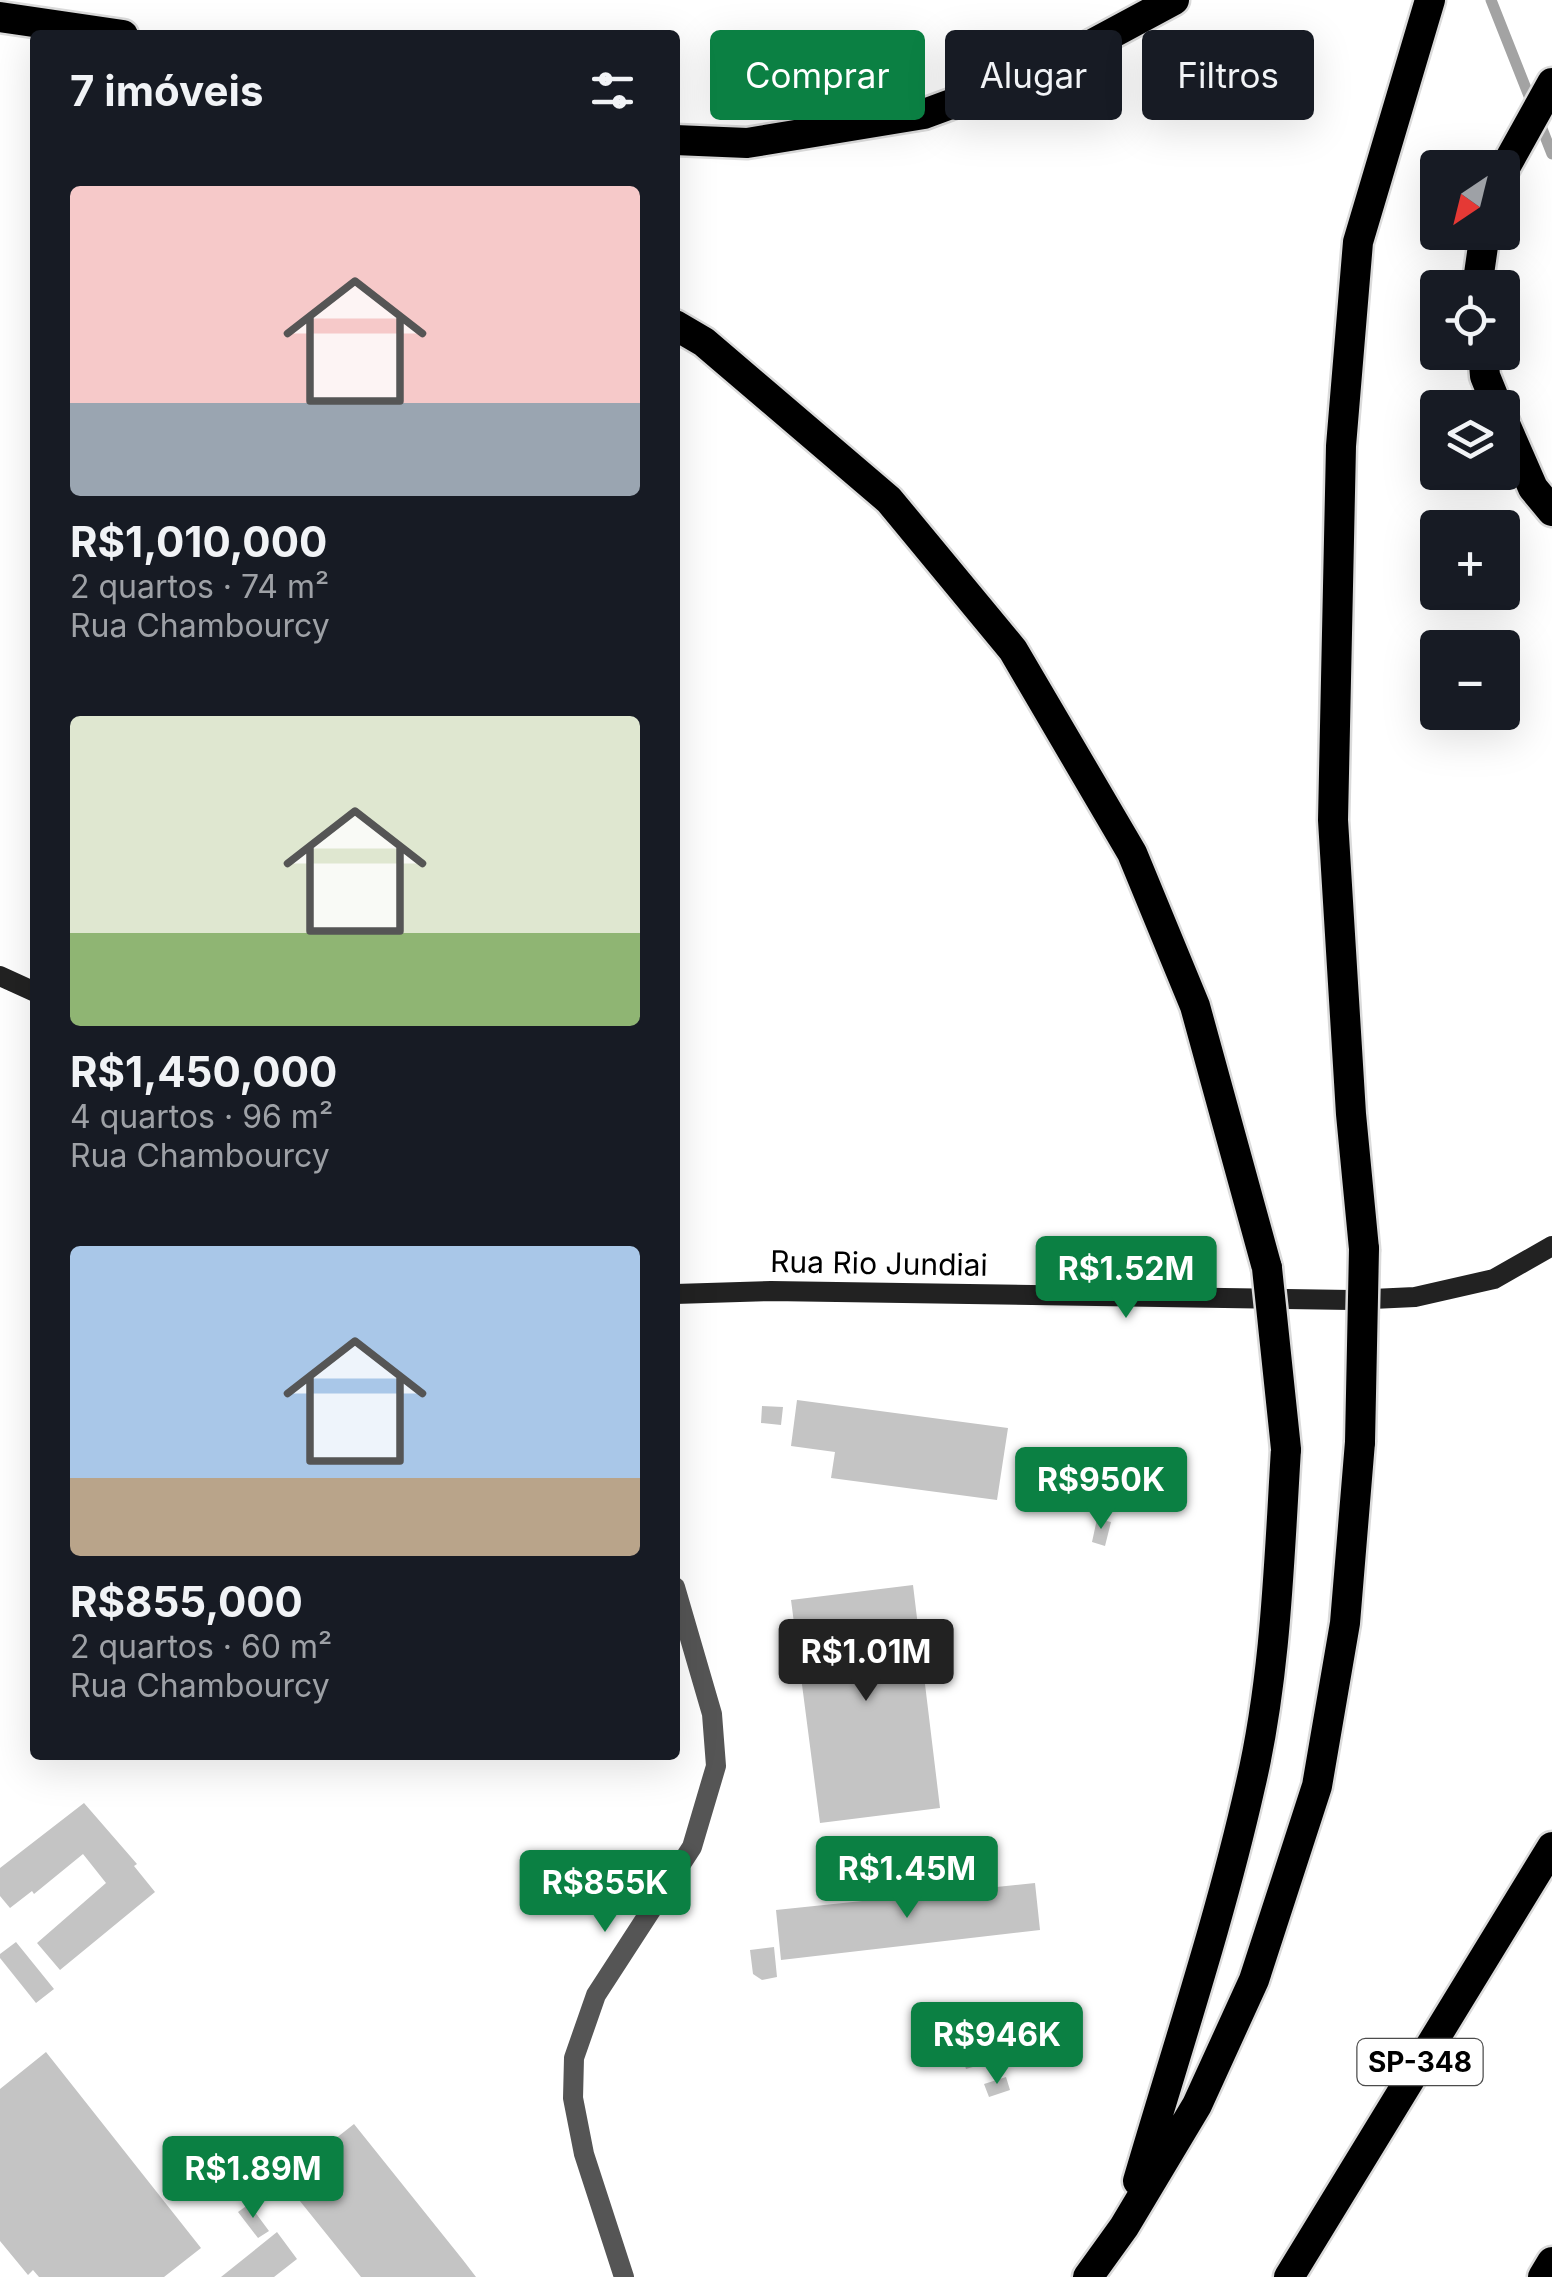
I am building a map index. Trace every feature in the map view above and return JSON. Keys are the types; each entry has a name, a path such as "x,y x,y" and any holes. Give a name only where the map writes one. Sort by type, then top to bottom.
{"highway":[{"path":"680,140 747,144 924,114 1046,68 1174,0"},
{"path":"1088,2277 1124,2227 1197,2105 1254,1980 1318,1786 1345,1623 1360,1442 1364,1249 1333,820 1341,446 1358,242 1430,0"},
{"path":"4,18 36,30"},
{"path":"4,18 88,30"},
{"path":"1515,150 1552,83"},
{"path":"680,328 704,342 889,500 1012,650 1132,853 1195,1006 1267,1268 1286,1448 1276,1620 1251,1785 1124,2227"},
{"path":"1520,458 1533,488 1552,512"},
{"name":"SP-348","path":"1289,2277 1552,1847"},
{"path":"1543,2277 1552,2262"}],"main road":[{"path":"0,976 30,990"},
{"name":"Rua Rio Jundiai","path":"680,1294 771,1291 1350,1300 1415,1297 1494,1280 1552,1246"}],"street":[{"path":"624,2277 584,2154 573,2098 574,2058 596,1995 692,1847 716,1766 712,1714 680,1603"}],"building":[{"path":"797,1400 1008,1428 997,1500 831,1478 835,1452 791,1446"},
{"path":"762,1406 783,1407 781,1425 761,1423"},
{"path":"1097,1519 1111,1522 1105,1546 1092,1542"},
{"path":"913,1585 940,1808 820,1823 791,1600"},
{"path":"84,1803 137,1864 134,1866 155,1892 60,1970 37,1943 106,1883 83,1854 34,1894 32,1891 10,1908 0,1896 0,1868"},
{"path":"1035,1883 1040,1930 781,1960 776,1910"},
{"path":"16,1942 54,1989 36,2003 0,1958"},
{"path":"774,1947 777,1977 762,1980 753,1974 750,1950"},
{"path":"976,2035 983,2064 966,2069 957,2040"},
{"path":"46,2052 201,2248 164,2277 39,2277 33,2270 28,2275 0,2241 0,2089"},
{"path":"1006,2077 1010,2090 989,2097 984,2084"},
{"path":"354,2124 476,2277 361,2277 283,2180"},
{"path":"249,2204 269,2231 258,2238 238,2212"},
{"path":"277,2232 297,2259 274,2277 221,2277"}],"waterway":[{"path":"1491,0 1552,154"}]}
